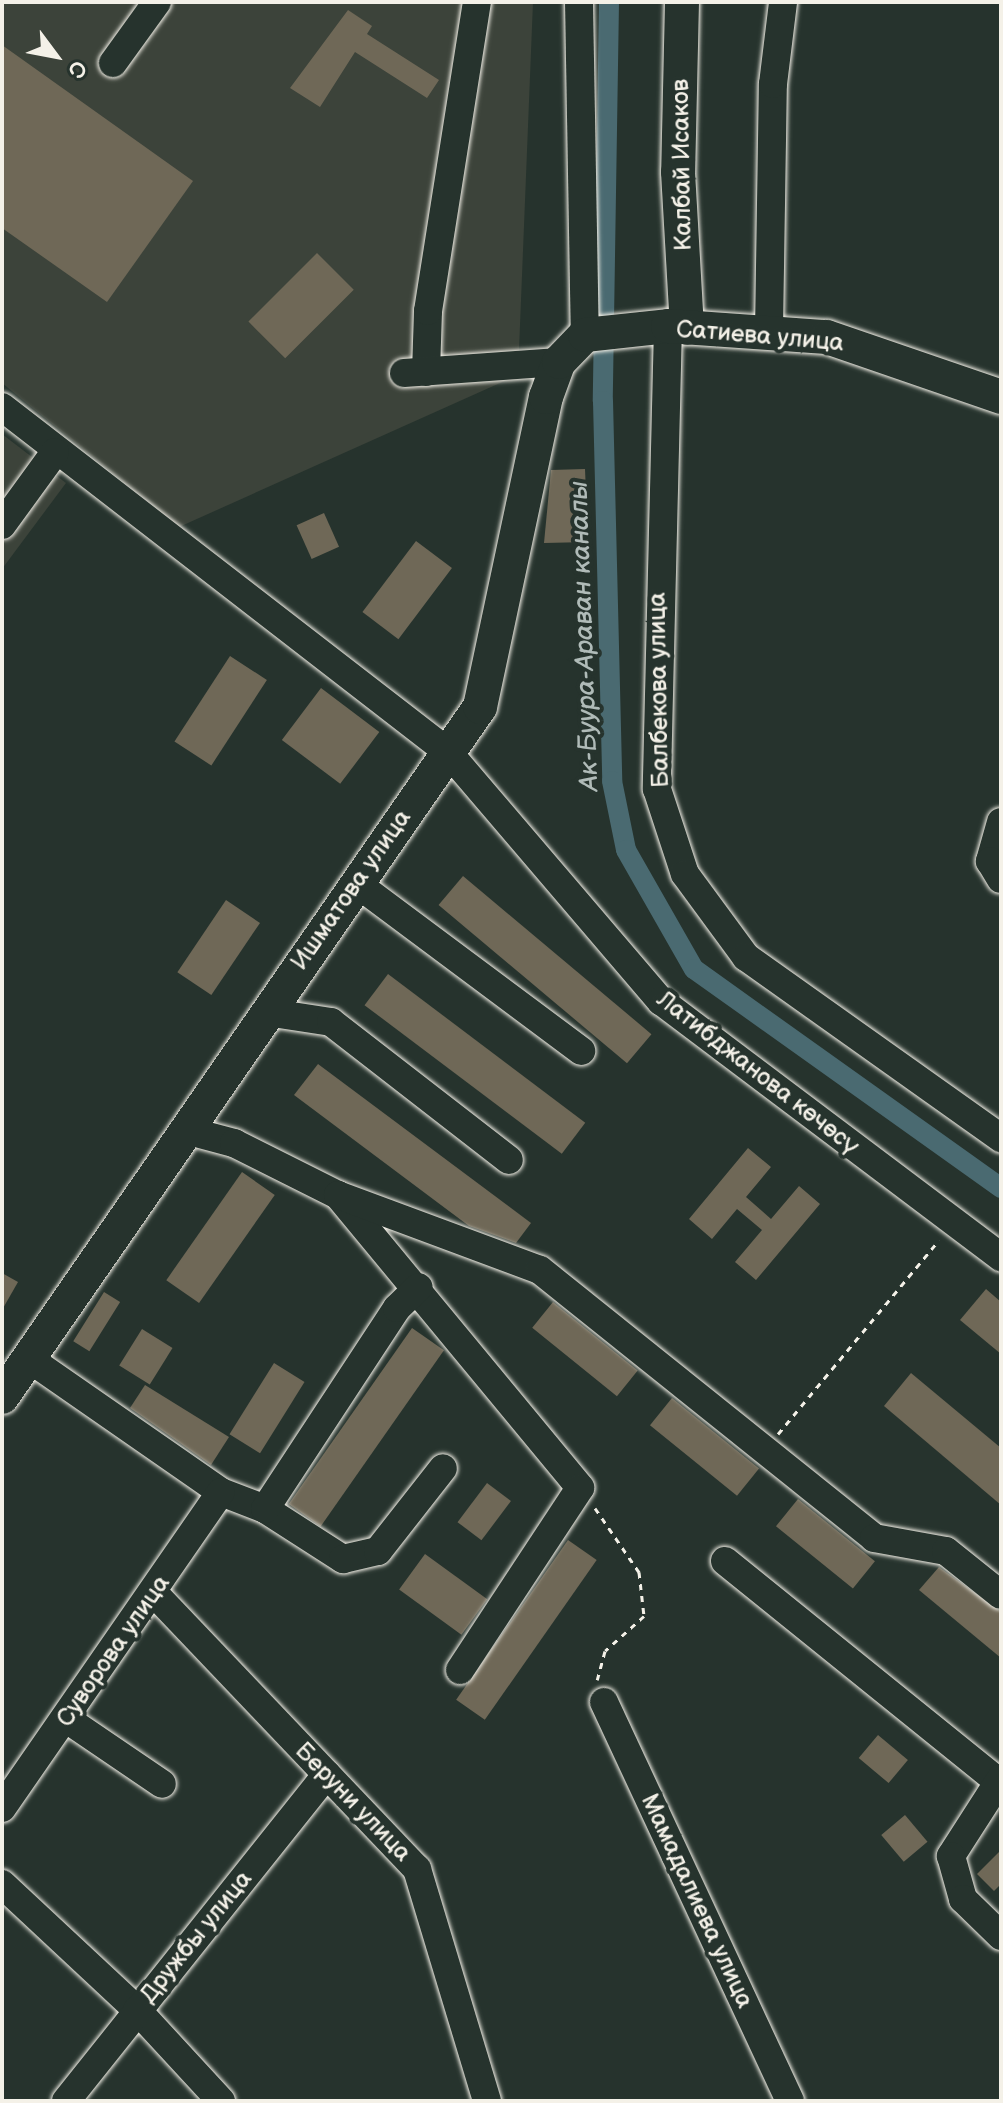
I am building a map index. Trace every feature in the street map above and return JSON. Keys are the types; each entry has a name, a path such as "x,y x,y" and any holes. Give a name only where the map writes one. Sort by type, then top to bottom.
{"main road":[{"name":"Калбай Исаков","path":"670,327 682,2"},
{"name":"Сатиева улица","path":"585,335 670,327 769,331 868,348 1001,397"},
{"name":"Ишматова улица","path":"2,1397 480,707 529,456 559,362 585,335"}],"street":[{"path":"113,63 157,2"},
{"path":"477,2 428,311 415,372 559,362"},
{"path":"579,2 585,335"},
{"path":"769,331 773,84 783,2"},
{"name":"Балбекова улица","path":"670,327 657,789 685,874 746,957 1001,1138"},
{"name":"Латибджанова көчөсү","path":"2,407 55,452 448,752 661,1001 1001,1257"},
{"path":"2,525 55,452"},
{"path":"1001,822 990,861 1001,879"},
{"path":"356,883 581,1051"},
{"path":"266,1012 331,1022 509,1160"},
{"path":"185,1130 234,1143 338,1195 540,1270 874,1538 946,1551 1001,1595"},
{"path":"338,1195 419,1287 580,1488 460,1670"},
{"path":"265,1509 397,1308 419,1287"},
{"path":"28,1358 221,1492 265,1509 343,1559 378,1551 443,1468"},
{"name":"Суворова улица","path":"2,1808 155,1594 221,1492"},
{"path":"725,1561 1000,1780 951,1856 963,1899 1001,1936"},
{"name":"Беруни улица","path":"155,1594 417,1869 487,2101"},
{"name":"Мамадалиева улица","path":"604,1702 790,2101"},
{"path":"65,1718 162,1784"},
{"name":"Дружбы улица","path":"66,2101 327,1774"},
{"path":"2,1884 137,2010 221,2101"}],"path":[{"path":"765,1449 954,1221"},
{"path":"580,1488 639,1572 644,1616 605,1651 596,1682 604,1702"}],"shaded area":[{"path":"2,2 533,2 518,375 179,527 2,383"},
{"path":"2,434 66,483 2,569"}],"building":[{"path":"348,10 372,26 367,34 439,80 427,98 355,52 320,107 290,88"},
{"path":"2,45 193,181 107,302 2,228"},
{"path":"317,253 354,290 285,358 248,322"},
{"path":"585,469 588,542 544,543 551,470"},
{"path":"324,513 339,547 312,559 297,525"},
{"path":"416,541 452,568 398,639 362,612"},
{"path":"230,656 267,680 211,766 174,742"},
{"path":"321,688 379,732 340,784 282,740"},
{"path":"463,876 651,1034 627,1063 439,905"},
{"path":"226,900 260,923 211,995 177,972"},
{"path":"388,974 585,1123 562,1154 365,1005"},
{"path":"318,1064 531,1223 516,1243 469,1226 294,1095"},
{"path":"748,1148 771,1167 746,1197 771,1219 799,1186 820,1204 756,1280 735,1262 762,1230 737,1209 712,1239 689,1219"},
{"path":"242,1172 275,1195 199,1303 166,1280"},
{"path":"2,1273 18,1282 2,1310"},
{"path":"986,1289 1001,1302 1001,1354 960,1320"},
{"path":"104,1292 120,1302 89,1351 73,1341"},
{"path":"553,1302 638,1371 617,1396 532,1328"},
{"path":"412,1328 444,1350 321,1526 289,1504"},
{"path":"142,1329 173,1348 150,1385 119,1365"},
{"path":"274,1363 305,1382 260,1453 229,1434"},
{"path":"911,1373 1001,1448 1001,1505 884,1406"},
{"path":"145,1385 229,1437 211,1465 130,1408"},
{"path":"672,1398 759,1468 737,1496 650,1425"},
{"path":"487,1483 511,1501 481,1540 458,1522"},
{"path":"798,1499 875,1561 853,1589 776,1526"},
{"path":"568,1540 597,1560 485,1720 456,1700"},
{"path":"425,1554 487,1599 461,1635 399,1590"},
{"path":"939,1567 1001,1612 1001,1658 919,1590"},
{"path":"878,1735 908,1760 889,1783 859,1758"},
{"path":"905,1815 927,1842 904,1862 881,1835"},
{"path":"1001,1850 1001,1884 994,1891 977,1874"}],"waterway":[{"name":"Ак-Буура-Араван каналы","path":"609,2 603,401 612,781 626,850 694,969 1001,1188"}]}
